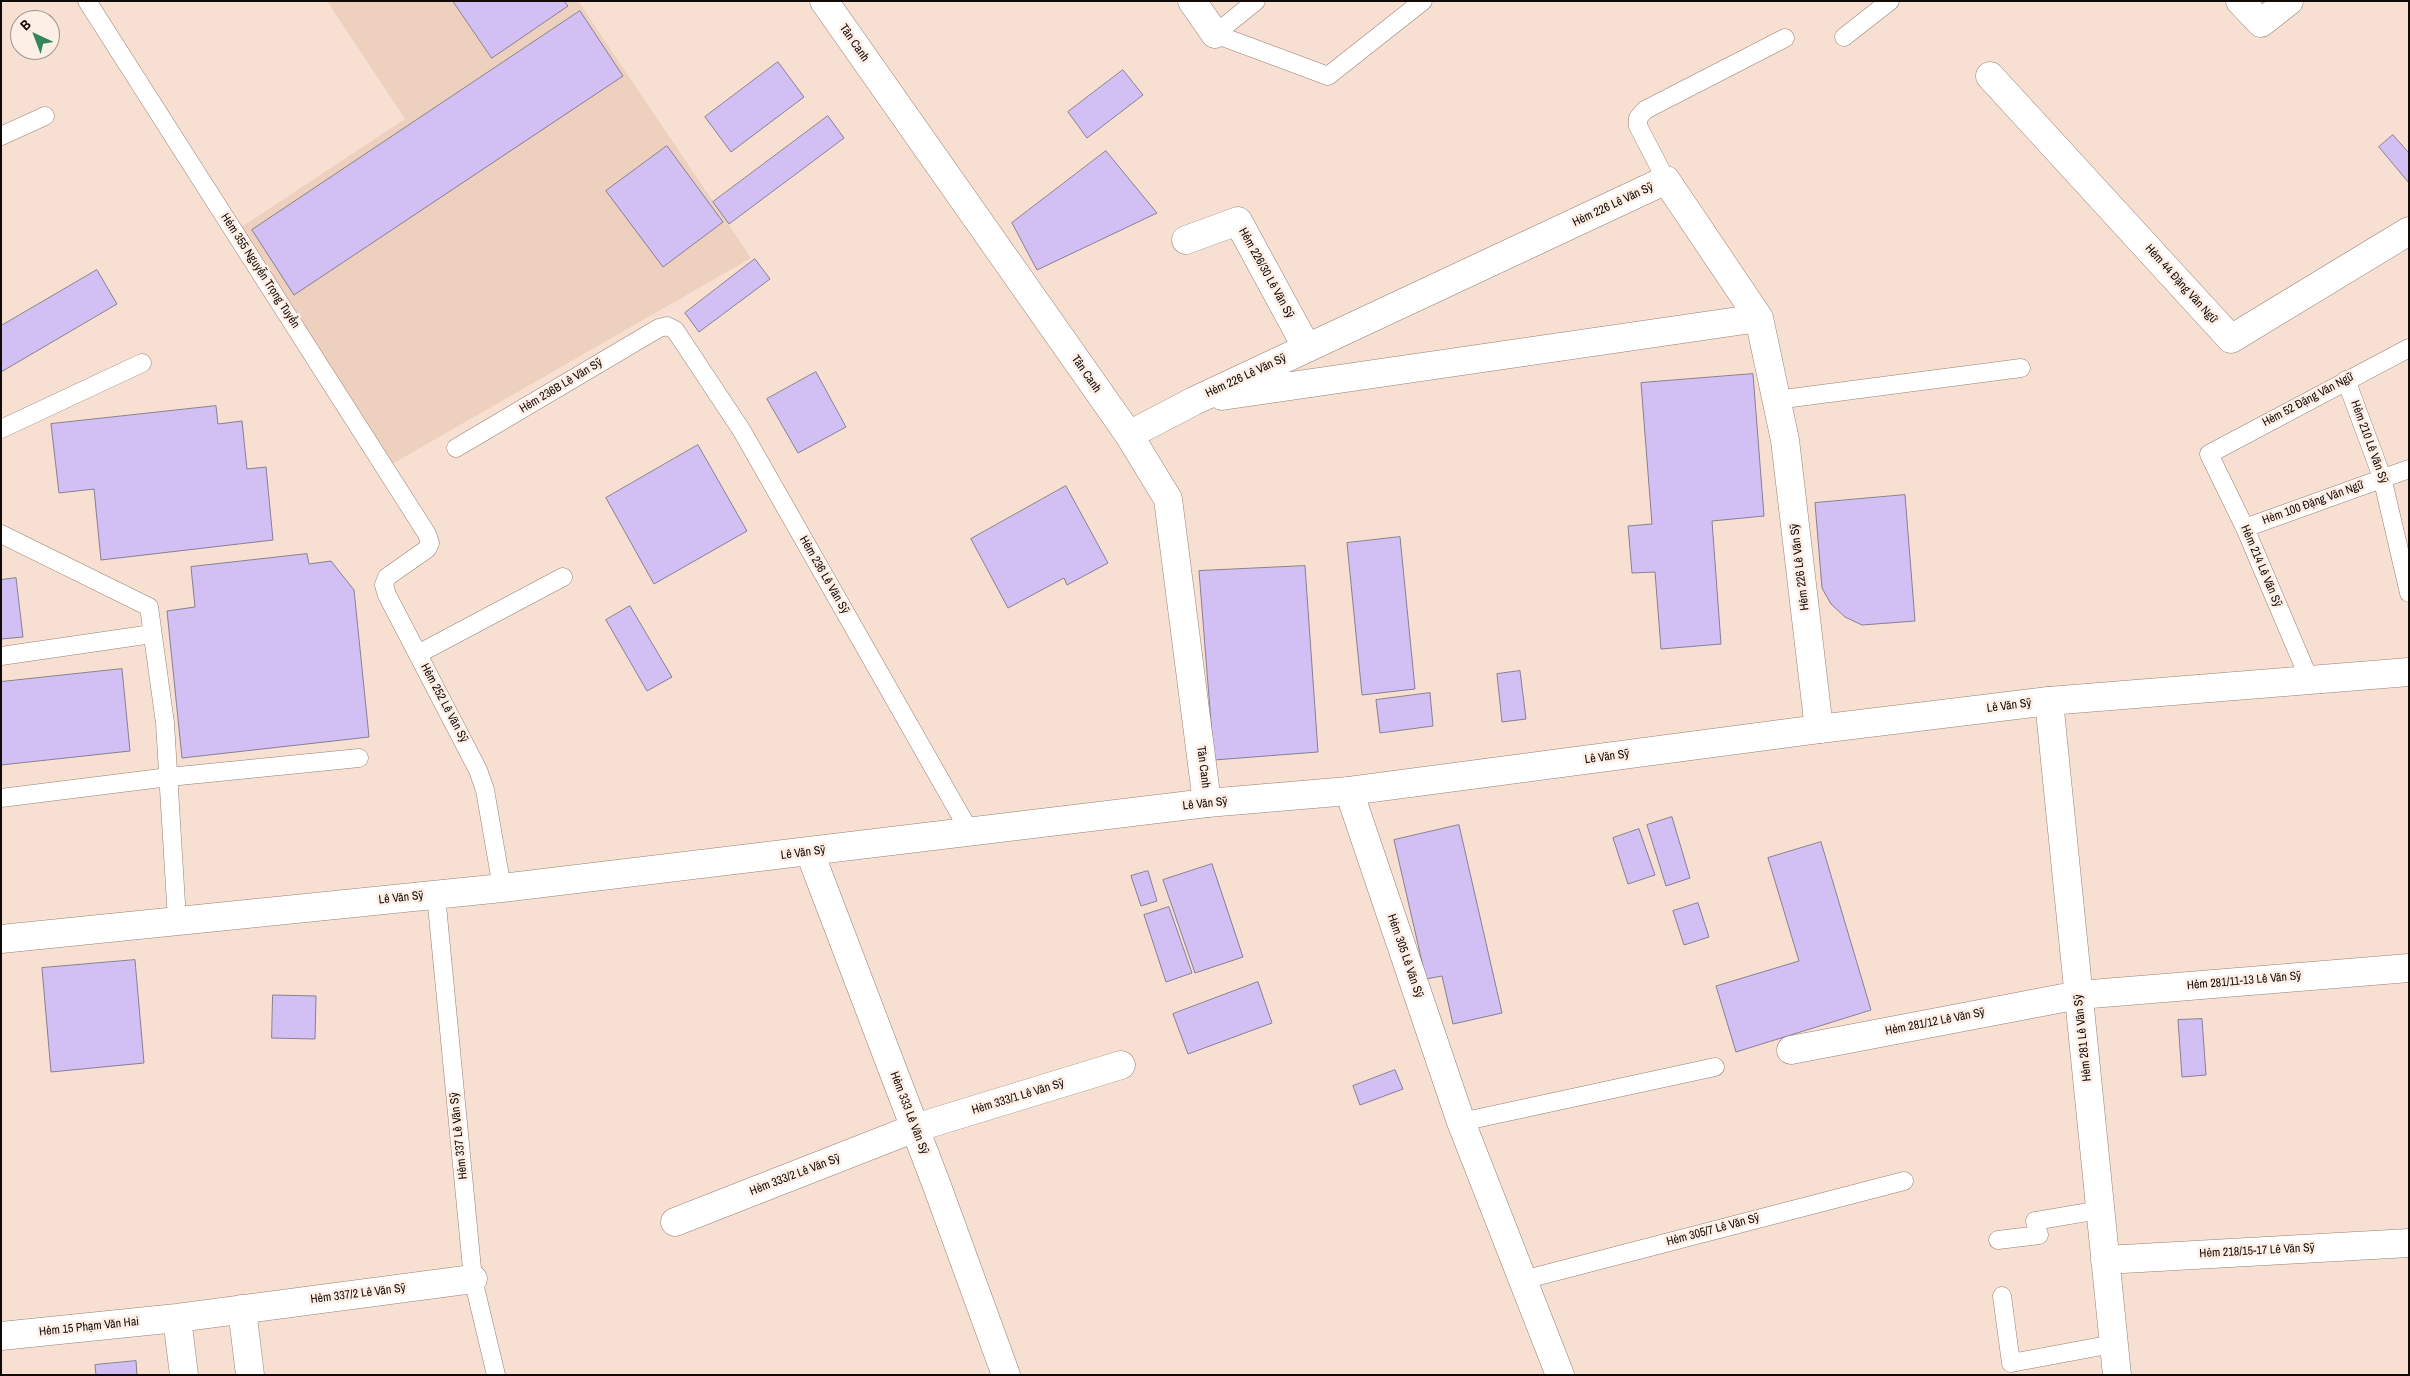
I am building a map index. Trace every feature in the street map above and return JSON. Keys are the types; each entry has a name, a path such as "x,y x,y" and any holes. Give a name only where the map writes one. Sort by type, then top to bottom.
{"street":[{"name":"Tân Canh","path":"824,1 1129,435 1168,498 1208,803"},
{"path":"1192,1 1216,34"},
{"path":"2240,1 2261,23 2289,1"},
{"name":"Hẻm 44 Đặng Văn Ngữ","path":"1990,76 2231,339 2409,231"},
{"name":"Hẻm 226 Lê Văn Sỹ","path":"1194,400 1666,180 1759,318 1785,440 1819,729"},
{"name":"Hẻm 226/30 Lê Văn Sỹ","path":"1186,240 1238,221 1307,348"},
{"name":"Hẻm 226 Lê Văn Sỹ","path":"1194,400 1759,318"},
{"path":"1129,435 1194,400"},
{"name":"Lê Văn Sỹ","path":"1,939 502,888 810,853 1208,803 1349,791 1819,729 2049,702 2409,672"},
{"name":"Hẻm 281 Lê Văn Sỹ","path":"2049,702 2117,1375"},
{"name":"Hẻm 305 Lê Văn Sỹ","path":"1349,791 1461,1122 1560,1375"},
{"name":"Hẻm 333 Lê Văn Sỹ","path":"810,853 915,1128 1006,1375"},
{"name":"Hẻm 281/11-13 Lê Văn Sỹ","path":"2079,995 2409,968"},
{"name":"Hẻm 281/12 Lê Văn Sỹ","path":"1791,1050 2079,995"},
{"name":"Hẻm 333/1 Lê Văn Sỹ","path":"915,1128 1121,1065"},
{"name":"Hẻm 333/2 Lê Văn Sỹ","path":"675,1222 915,1128"},
{"name":"Hẻm 218/15-17 Lê Văn Sỹ","path":"2105,1260 2409,1243"},
{"name":"Hẻm 337/2 Lê Văn Sỹ","path":"177,1318 473,1279"},
{"path":"242,1309 250,1375"},
{"path":"177,1318 184,1375"},
{"name":"Hẻm 15 Phạm Văn Hai","path":"1,1336 177,1318"}],"lane":[{"name":"Hẻm 355 Nguyễn Trọng Tuyển","path":"87,1 428,534 430,543"},
{"path":"1256,1 1216,34 1328,76 1423,1"},
{"path":"1844,37 1890,1"},
{"path":"1666,180 1638,126 1638,118 1645,110 1785,38"},
{"path":"1,136 45,116"},
{"name":"Hẻm 236B Lê Văn Sỹ","path":"456,448 659,328 667,326"},
{"name":"Hẻm 236 Lê Văn Sỹ","path":"667,326 675,330 742,431 970,832"},
{"name":"Hẻm 52 Đặng Văn Ngữ","path":"2208,454 2409,348"},
{"path":"1,429 142,363"},
{"path":"1776,400 2021,368"},
{"name":"Hẻm 210 Lê Văn Sỹ","path":"2346,380 2382,477 2409,593"},
{"name":"Hẻm 214 Lê Văn Sỹ","path":"2208,454 2245,528 2310,681"},
{"name":"Hẻm 100 Đặng Văn Ngữ","path":"2245,528 2382,477 2409,469"},
{"path":"1,534 149,608 165,724 177,920"},
{"name":"Hẻm 252 Lê Văn Sỹ","path":"430,543 427,549 387,578 384,585 387,595 478,770 485,790 502,888"},
{"path":"418,654 563,577"},
{"path":"1,656 152,634"},
{"path":"1,798 169,777 359,758"},
{"name":"Hẻm 337 Lê Văn Sỹ","path":"436,895 473,1279 496,1375"},
{"path":"1461,1122 1715,1066"},
{"name":"Hẻm 305/7 Lê Văn Sỹ","path":"1523,1280 1904,1181"},
{"path":"1998,1240 2039,1235 2035,1222 2100,1210"},
{"path":"2002,1296 2011,1363 2114,1344"}],"shaded area":[{"path":"327,1 578,1 751,258 392,464 240,228 405,119"}],"building":[{"path":"453,1 564,1 568,6 492,58"},
{"path":"580,11 623,76 294,295 252,230"},
{"path":"778,62 804,97 731,152 705,117"},
{"path":"1123,70 1143,95 1087,138 1068,112"},
{"path":"828,116 844,138 729,224 713,202"},
{"path":"2393,135 2409,153 2409,183 2379,147"},
{"path":"667,146 723,222 663,267 606,191"},
{"path":"1106,151 1157,213 1037,270 1012,223"},
{"path":"755,259 770,279 699,332 685,313"},
{"path":"97,270 117,304 1,372 1,326"},
{"path":"816,372 846,427 798,453 767,399"},
{"path":"1753,374 1764,516 1712,521 1721,644 1661,649 1655,572 1632,573 1628,526 1652,524 1641,383"},
{"path":"216,406 218,424 242,421 247,469 266,467 273,540 101,560 94,489 59,493 51,424"},
{"path":"698,445 747,531 654,584 606,498"},
{"path":"1066,486 1108,563 1067,585 1064,578 1008,608 971,539"},
{"path":"1905,495 1915,621 1862,625 1845,617 1831,604 1822,588 1815,503"},
{"path":"1400,537 1415,689 1362,695 1347,543"},
{"path":"307,554 309,564 331,561 354,590 369,737 182,758 167,611 195,607 191,567"},
{"path":"1305,566 1318,752 1214,760 1199,571"},
{"path":"16,578 23,637 1,639 1,580"},
{"path":"630,606 672,677 647,691 606,620"},
{"path":"122,669 130,751 1,765 1,682"},
{"path":"1520,671 1526,719 1502,722 1497,674"},
{"path":"1430,693 1433,726 1380,733 1376,700"},
{"path":"1672,817 1690,878 1666,886 1647,825"},
{"path":"1459,825 1502,1013 1453,1024 1442,976 1426,979 1394,840"},
{"path":"1639,829 1655,875 1628,884 1613,838"},
{"path":"1821,842 1871,1010 1736,1052 1716,986 1799,961 1768,858"},
{"path":"1212,864 1243,957 1195,973 1163,880"},
{"path":"1148,871 1157,901 1141,906 1131,876"},
{"path":"1698,903 1709,937 1684,945 1673,911"},
{"path":"1169,907 1192,973 1166,982 1144,915"},
{"path":"135,960 144,1063 51,1072 42,968"},
{"path":"1258,982 1272,1023 1188,1054 1173,1014"},
{"path":"273,995 316,996 315,1039 272,1038"},
{"path":"2202,1019 2206,1075 2182,1077 2178,1020"},
{"path":"1395,1070 1403,1089 1360,1105 1353,1086"},
{"path":"136,1361 137,1375 96,1375 95,1365"}]}
